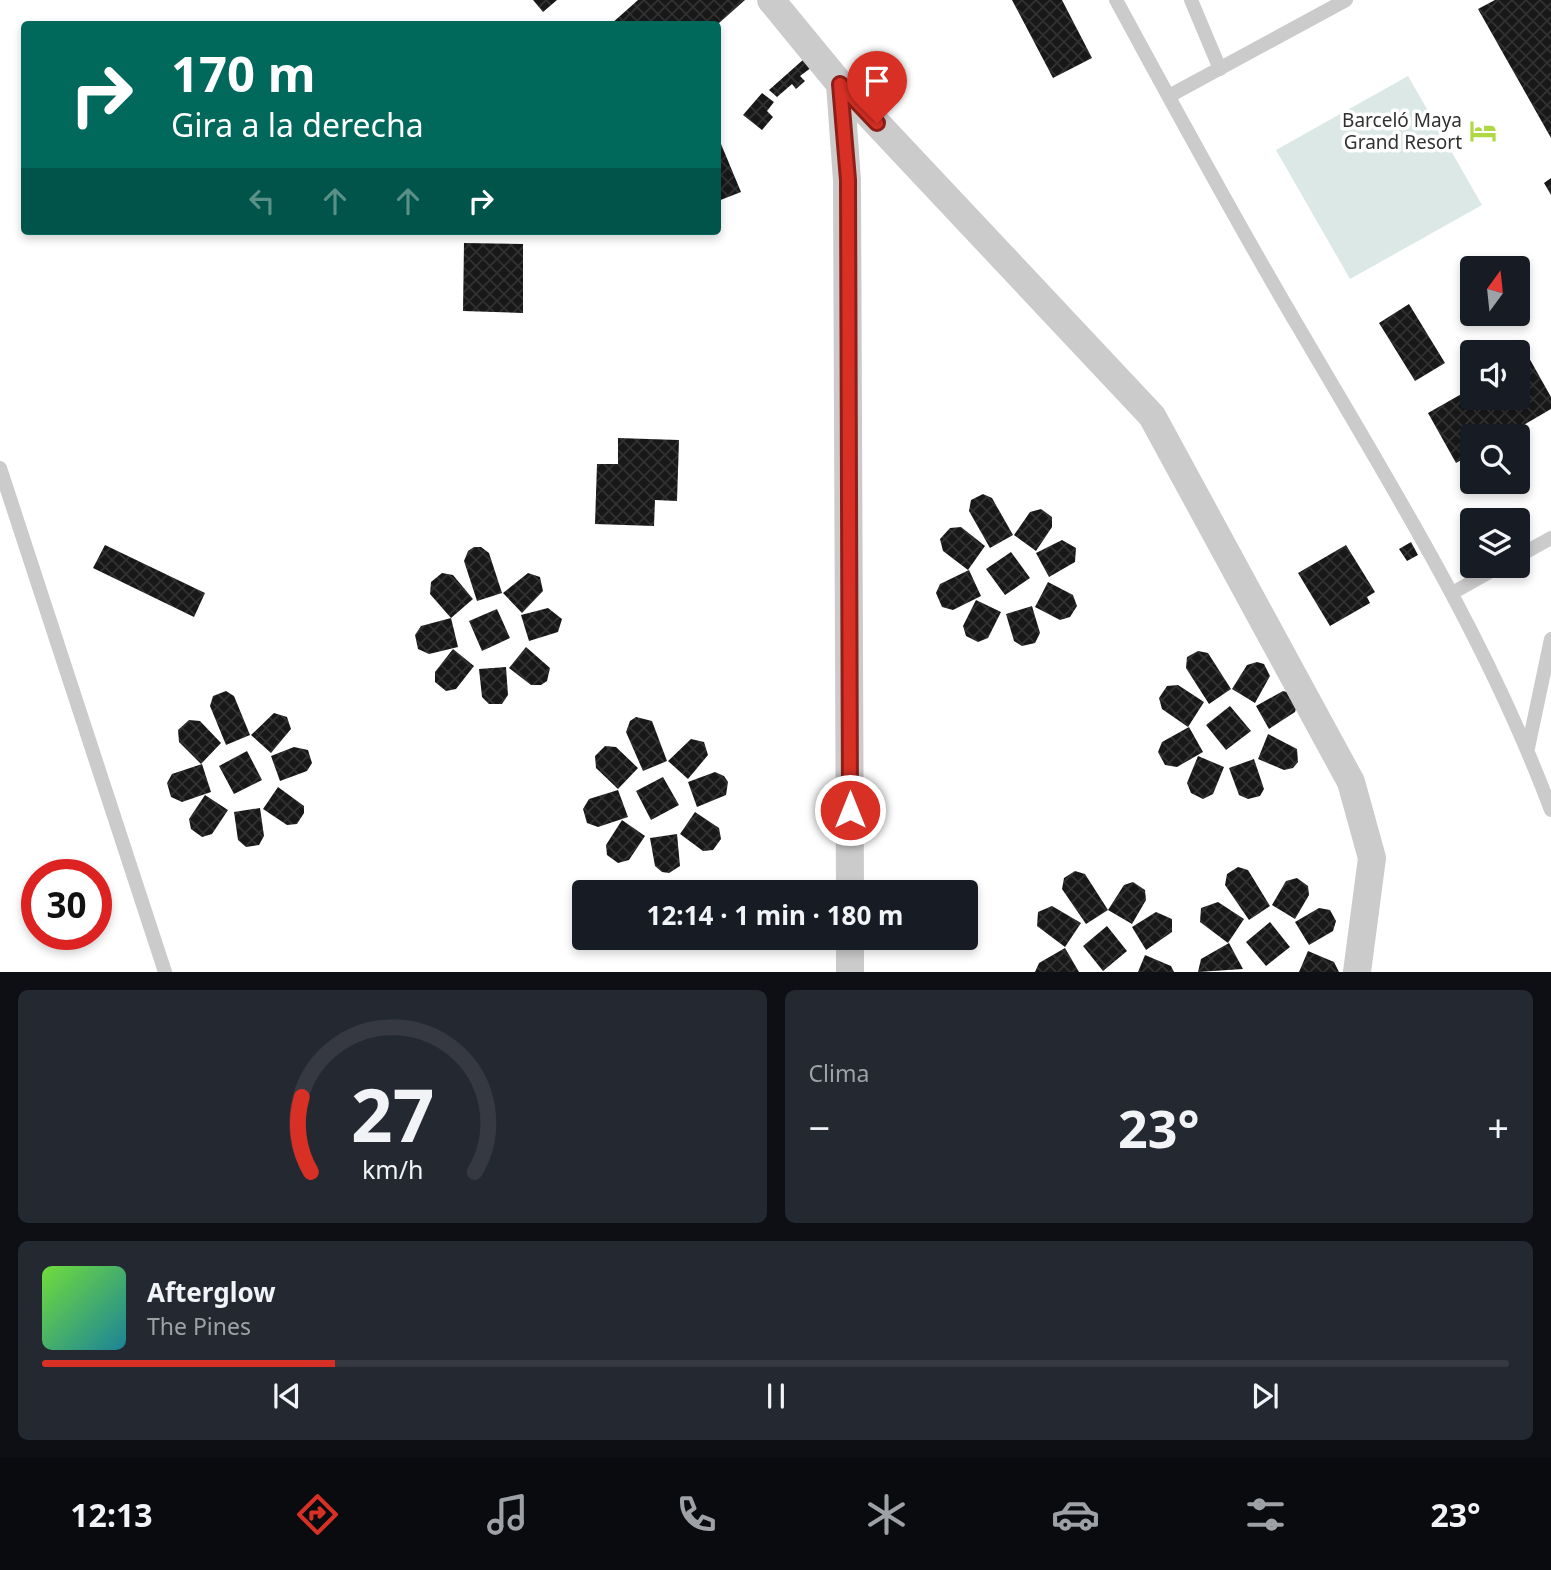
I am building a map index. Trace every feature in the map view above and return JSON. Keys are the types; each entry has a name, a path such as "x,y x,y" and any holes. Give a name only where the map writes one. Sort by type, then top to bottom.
{"street":[{"path":"771,0 840,84 1152,416 1351,782 1372,858 1357,971"},
{"path":"840,84 848,180 850,880"},
{"path":"850,950 850,971"}],"lane":[{"path":"1116,0 1250,246 1454,592 1528,748 1551,810"},
{"path":"1191,0 1220,69"},
{"path":"1169,96 1346,0"},
{"path":"0,468 165,971"},
{"path":"1530,550 1551,538"},
{"path":"1454,592 1479,578"},
{"path":"1528,748 1551,639"}],"shaded area":[{"path":"1408,76 1482,205 1350,279 1276,150"}],"building":[{"path":"533,0 557,0 543,12"},
{"path":"638,0 745,0 721,21 614,21"},
{"path":"1012,0 1062,0 1092,58 1053,78"},
{"path":"1495,0 1551,0 1551,138 1478,9"},
{"path":"804,59 812,67 800,76 805,81 796,89 792,84 777,97 769,90"},
{"path":"762,93 774,102 767,111 773,117 762,130 743,115"},
{"path":"721,144 741,192 721,200"},
{"path":"1551,178 1551,195 1544,183"},
{"path":"464,243 523,244 523,313 463,311"},
{"path":"1409,304 1445,363 1415,381 1379,323"},
{"path":"1530,360 1551,397 1551,409 1525,424 1460,424 1460,461 1456,463 1428,413 1460,395 1460,410 1530,410"},
{"path":"618,438 679,440 677,501 655,500 654,526 595,524 597,464 618,464"},
{"path":"983,494 992,498 1013,535 990,548 969,511 971,500"},
{"path":"1041,509 1052,517 1052,527 1036,551 1014,535 1030,512"},
{"path":"961,527 985,546 968,570 943,551 940,539 950,528"},
{"path":"1062,540 1076,548 1075,562 1049,577 1036,553"},
{"path":"1411,542 1418,555 1407,561 1399,549"},
{"path":"105,545 205,593 194,617 93,568"},
{"path":"1346,545 1375,592 1367,597 1370,603 1330,626 1298,573"},
{"path":"481,547 489,553 502,593 477,601 464,561 468,551"},
{"path":"1011,552 1030,578 1005,595 986,569"},
{"path":"969,570 981,596 953,610 942,607 936,593 940,584"},
{"path":"442,573 453,575 473,599 451,618 430,594 431,582"},
{"path":"528,573 540,577 543,591 522,613 503,593"},
{"path":"1048,582 1073,595 1077,606 1070,617 1060,620 1035,607"},
{"path":"976,600 1001,612 988,638 978,642 966,636 963,626"},
{"path":"1032,606 1040,633 1035,643 1022,646 1014,641 1006,614"},
{"path":"548,608 562,619 558,632 529,641 521,615"},
{"path":"497,609 510,638 482,651 469,621"},
{"path":"451,618 458,647 429,654 418,649 415,635 421,626"},
{"path":"526,647 550,668 547,681 541,685 531,685 509,668"},
{"path":"453,649 474,666 456,689 446,691 435,682 435,672"},
{"path":"1198,651 1208,653 1231,689 1209,704 1186,668 1187,657"},
{"path":"1257,662 1264,664 1270,676 1255,703 1232,689 1247,665"},
{"path":"506,667 508,695 502,704 489,704 482,697 479,669"},
{"path":"1178,685 1204,702 1188,727 1162,709 1159,698 1167,686"},
{"path":"226,691 234,696 250,735 226,745 210,706 213,696"},
{"path":"1283,691 1290,693 1297,705 1295,712 1269,729 1256,706"},
{"path":"1230,706 1251,731 1226,750 1206,725"},
{"path":"274,713 287,717 291,729 271,753 251,735"},
{"path":"636,717 652,721 667,761 643,771 626,732 630,721"},
{"path":"189,720 200,721 221,743 201,764 179,742 178,730"},
{"path":"1189,727 1203,752 1177,767 1165,765 1158,752 1162,742"},
{"path":"1268,734 1297,749 1298,762 1293,768 1284,770 1258,759"},
{"path":"691,739 704,742 708,755 688,779 668,761"},
{"path":"605,746 616,747 638,768 618,789 596,768 595,756"},
{"path":"294,747 308,750 312,763 307,771 280,781 271,756"},
{"path":"247,751 262,780 234,794 219,766"},
{"path":"1198,756 1224,767 1213,794 1203,799 1191,793 1187,783"},
{"path":"1254,759 1264,789 1260,796 1248,799 1239,795 1229,768"},
{"path":"202,764 211,792 182,802 171,797 167,783 172,774"},
{"path":"715,772 724,776 728,782 726,795 697,807 688,782"},
{"path":"663,777 679,805 651,820 636,791"},
{"path":"278,787 304,806 304,813 297,824 287,825 263,809"},
{"path":"618,790 628,817 598,827 587,823 583,809 589,799"},
{"path":"205,795 228,810 212,834 202,837 191,829 189,819"},
{"path":"260,808 264,836 259,845 246,847 238,840 234,812"},
{"path":"695,812 719,828 721,839 713,850 703,851 680,834"},
{"path":"622,820 645,836 629,860 618,863 607,855 606,845"},
{"path":"677,834 680,866 669,873 662,872 655,866 650,838"},
{"path":"1238,867 1248,870 1270,906 1249,920 1225,885 1227,874"},
{"path":"1075,871 1085,874 1108,910 1086,924 1062,889 1064,878"},
{"path":"1297,878 1308,886 1309,895 1295,919 1272,905 1286,881"},
{"path":"1133,882 1145,890 1146,900 1132,924 1108,910 1124,885"},
{"path":"1218,902 1244,919 1228,943 1200,922 1201,908"},
{"path":"1052,906 1081,923 1065,947 1037,926 1038,912"},
{"path":"1319,908 1330,910 1336,921 1333,931 1309,945 1295,922"},
{"path":"1156,912 1172,919 1172,932 1146,950 1132,927"},
{"path":"1270,922 1290,947 1266,966 1246,942"},
{"path":"1107,926 1127,951 1103,971 1083,946"},
{"path":"1229,943 1243,969 1198,972 1201,959"},
{"path":"1065,948 1079,972 1035,972 1039,963"},
{"path":"1308,951 1334,962 1339,972 1299,972"},
{"path":"1145,955 1171,966 1174,972 1138,972"}],"place":[{"name":"Barceló Maya Grand Resort","path":"1483,131"}],"route":[{"path":"850,810 848,180 840,84 877,123"}]}
